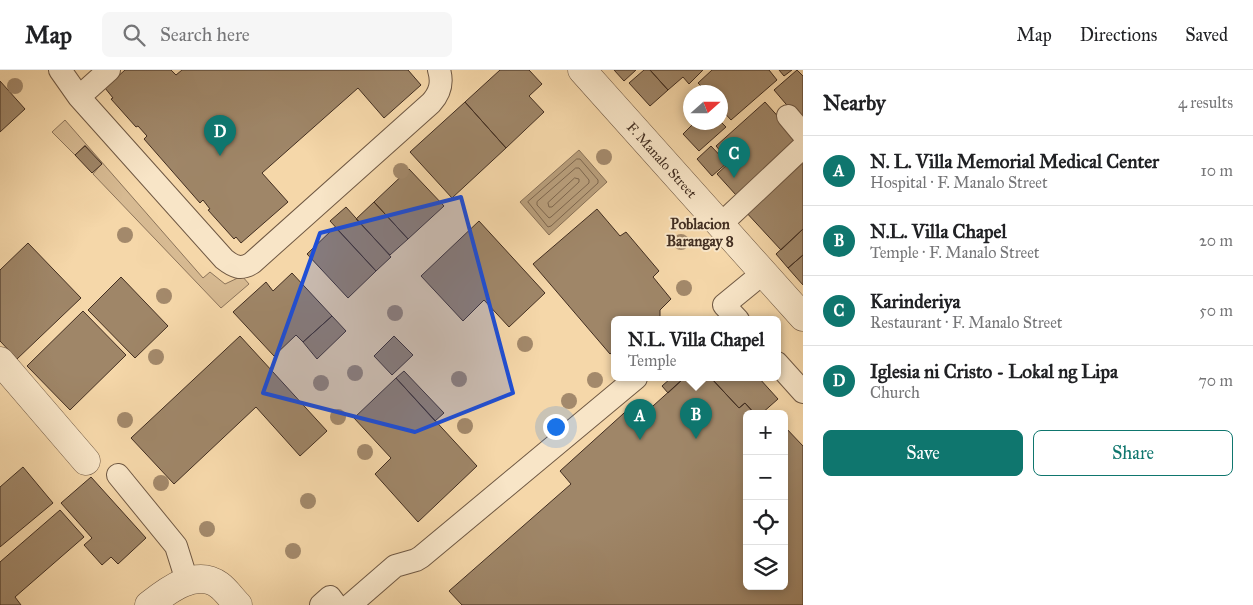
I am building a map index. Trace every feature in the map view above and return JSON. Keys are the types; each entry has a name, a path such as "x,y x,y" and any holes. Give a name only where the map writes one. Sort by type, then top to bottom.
{"street":[{"name":"F. Manalo Street","path":"582,70 803,317"},
{"path":"0,361 86,461"},
{"path":"149,605 186,581 200,579 210,580 220,585 238,605"}],"lane":[{"path":"60,70 79,97 224,259 233,266 240,268 252,263 431,103 440,90 441,76 439,70"},
{"path":"79,97 109,70"},
{"path":"788,116 803,134"},
{"path":"720,224 803,147"},
{"path":"731,313 763,273"},
{"path":"781,367 803,392"},
{"path":"334,603 376,595 396,566 421,557 632,381"},
{"path":"118,475 176,546 186,581"}],"highlighted area":[{"path":"461,197 513,393 415,432 263,393 320,233"}],"shaded area":[{"path":"65,120 203,278 210,272 225,284 242,276 249,284 221,308 93,174 102,163 85,145 75,155 52,132"}],"water":[{"path":"579,150 607,182 549,235 520,202"}],"building":[{"path":"125,70 171,70 176,75 182,70 408,70 421,85 384,118 358,88 262,173 288,202 241,243 236,237 234,239 208,210 210,209 203,200 200,203 144,139 147,136 138,126 136,127 111,99 113,98 105,88"},
{"path":"500,70 529,70 542,84 529,96 544,112 506,148 465,102"},
{"path":"614,70 636,70 624,81"},
{"path":"644,70 650,70 668,90 650,106 629,83"},
{"path":"650,70 703,70 689,84 683,77 668,90"},
{"path":"712,70 769,70 777,80 731,120 728,117 728,85 700,85 698,83"},
{"path":"779,70 792,70 784,76"},
{"path":"797,70 803,76 803,124 774,90"},
{"path":"0,81 25,109 0,132"},
{"path":"465,102 506,148 452,198 410,152"},
{"path":"765,102 800,141 736,195 717,174 730,162 716,146"},
{"path":"687,130 723,130 699,151 683,134"},
{"path":"85,146 102,164 92,173 75,155"},
{"path":"711,146 727,163 712,176 697,159"},
{"path":"803,156 803,229 781,250 744,210"},
{"path":"409,169 444,206 408,239 374,202"},
{"path":"374,202 408,239 390,255 356,219"},
{"path":"346,207 391,257 376,271 330,221"},
{"path":"597,209 620,236 626,232 659,271 653,277 671,299 660,310 660,316 611,316 610,354 533,264"},
{"path":"479,221 545,293 509,327 484,300 463,321 421,276"},
{"path":"335,227 376,271 348,298 307,254"},
{"path":"803,229 803,255 788,268 776,254"},
{"path":"28,243 81,298 17,359 0,341 0,270"},
{"path":"803,255 803,285 788,268"},
{"path":"292,273 332,316 303,342 296,335 274,356 233,312 266,282 273,291"},
{"path":"121,277 168,326 135,358 88,310"},
{"path":"83,311 126,355 70,410 27,366"},
{"path":"332,316 346,331 317,359 303,342"},
{"path":"240,336 327,431 300,456 256,407 174,484 131,438"},
{"path":"394,336 413,355 392,375 374,356"},
{"path":"404,371 444,413 435,421 396,378"},
{"path":"396,378 477,466 418,522 375,474 391,458 354,418"},
{"path":"668,381 681,381 668,393 662,386"},
{"path":"681,381 714,381 739,408 745,403 751,410 743,410 743,590 788,590 788,430 803,446 803,605 462,605 449,591 571,484 560,471 634,404 643,415"},
{"path":"714,381 762,381 778,399 766,410 751,410 745,403 739,408"},
{"path":"23,467 53,503 0,547 0,487"},
{"path":"91,477 146,538 118,564 111,557 102,565 84,545 92,538 61,503"},
{"path":"60,510 84,537 15,597 21,605 0,605 0,562"}],"place":[{"name":"Iglesia ni Cristo - Lokal ng Lipa","path":"220,156"},
{"name":"Karinderiya","path":"734,178"},
{"name":"N.L. Villa Chapel","path":"696,439"},
{"name":"N. L. Villa Memorial Medical Center","path":"640,440"}],"district":[{"name":"Poblacion Barangay 8","path":"700,232"}]}
